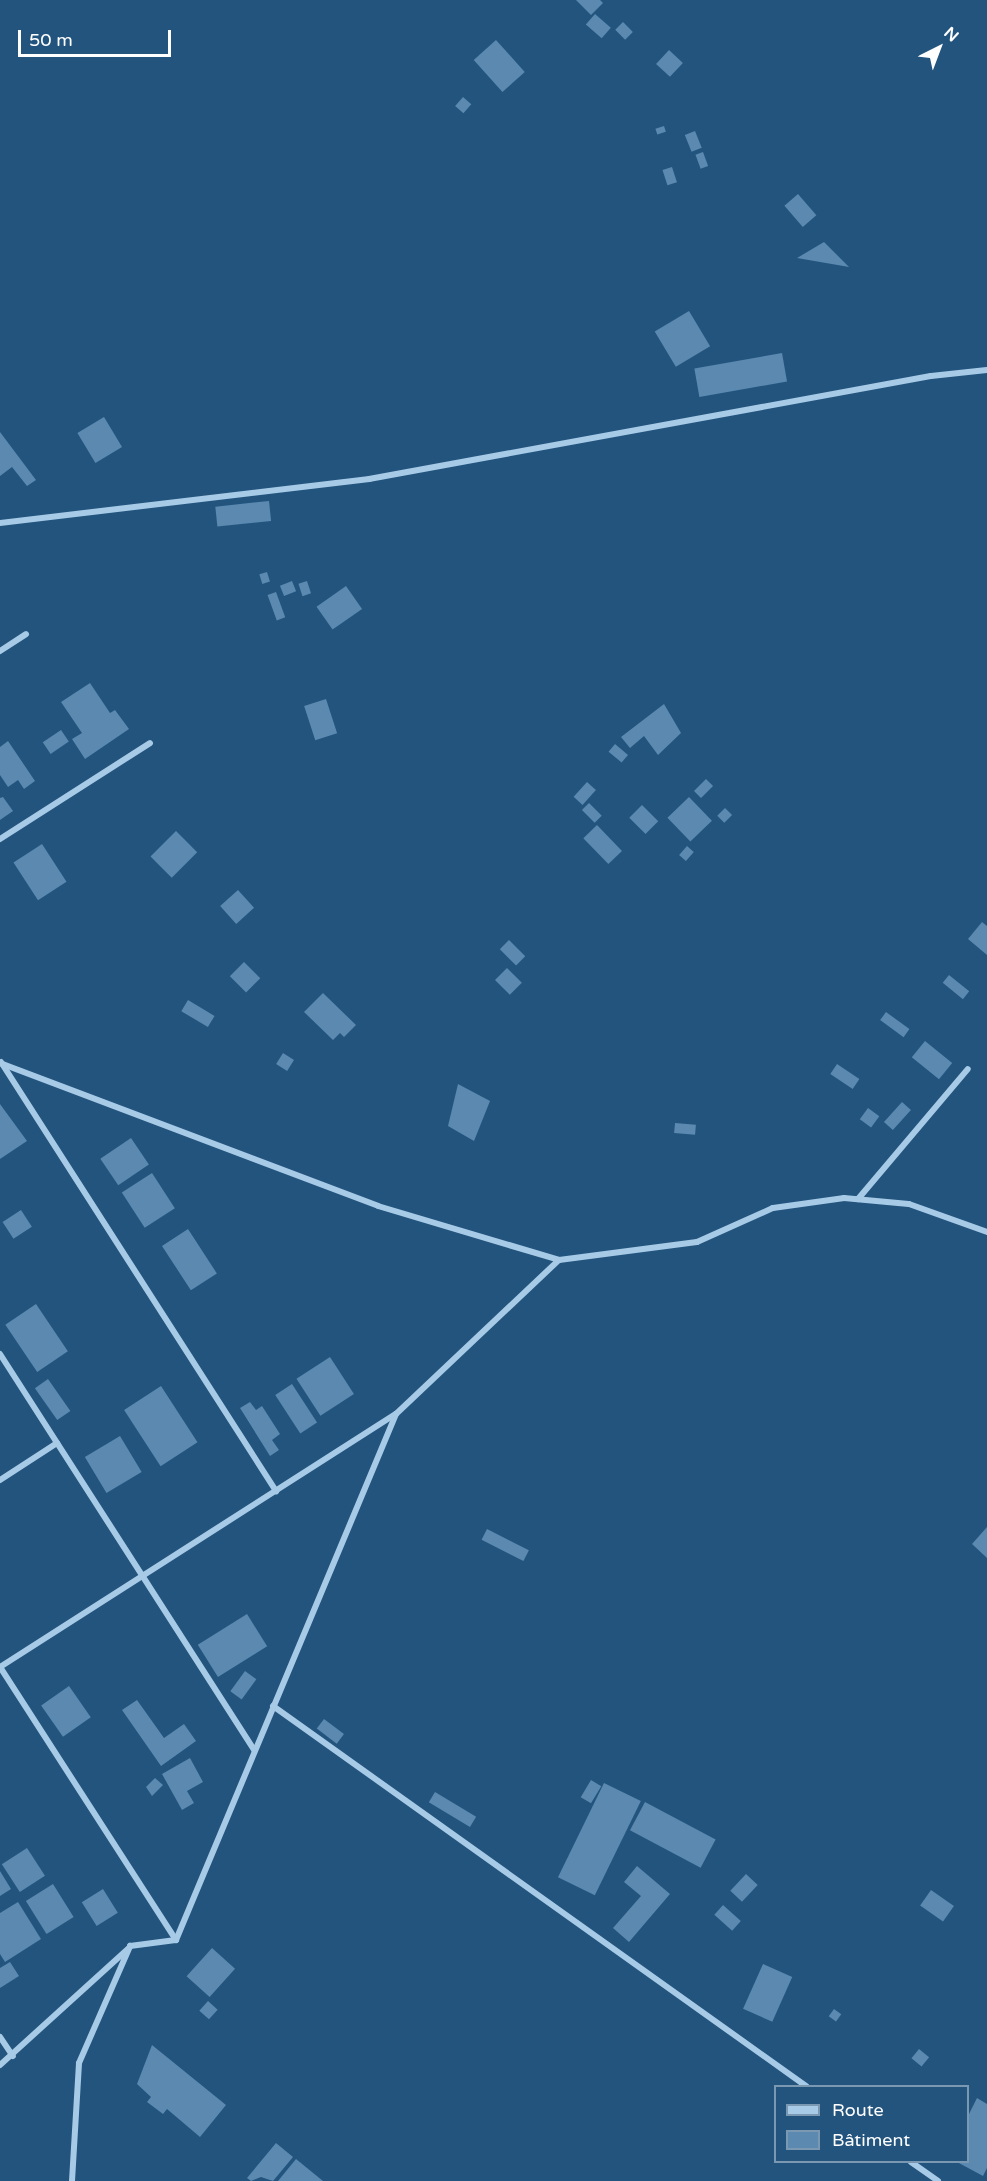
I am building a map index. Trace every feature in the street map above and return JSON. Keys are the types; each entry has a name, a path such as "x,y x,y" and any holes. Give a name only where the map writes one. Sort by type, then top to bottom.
{"street":[{"path":"0,523 369,479 987,370"},
{"path":"0,651 26,634"},
{"path":"0,839 150,743"},
{"path":"0,1062 378,1206 559,1260 697,1242 773,1208 858,1199 909,1204 987,1232"},
{"path":"0,1062 276,1491"},
{"path":"858,1199 968,1069"},
{"path":"176,1940 0,1667 396,1414 559,1260"},
{"path":"0,1354 254,1749"},
{"path":"176,1940 396,1414"},
{"path":"0,1480 57,1443"},
{"path":"273,1706 805,2085"},
{"path":"0,2065 13,2056 130,1946 176,1940"},
{"path":"72,2181 79,2062 130,1946"},
{"path":"0,2037 13,2056"},
{"path":"912,2163 939,2181"}],"building":[{"path":"576,0 600,0 603,3 591,15"},
{"path":"595,14 611,28 602,38 586,25"},
{"path":"623,22 633,32 625,40 615,30"},
{"path":"496,40 525,72 502,92 474,60"},
{"path":"669,50 683,63 670,77 656,64"},
{"path":"463,97 471,104 463,113 455,106"},
{"path":"664,126 666,132 657,134 655,129"},
{"path":"695,131 702,148 692,152 685,135"},
{"path":"703,152 708,166 701,169 695,155"},
{"path":"672,167 677,182 667,185 662,170"},
{"path":"798,194 816,215 803,227 784,206"},
{"path":"824,242 849,267 797,258"},
{"path":"689,311 710,346 676,367 655,332"},
{"path":"782,353 787,382 699,397 694,368"},
{"path":"104,417 122,447 95,463 77,433"},
{"path":"0,432 36,480 27,486 12,467 0,476"},
{"path":"269,501 271,521 217,527 215,507"},
{"path":"267,572 270,582 262,584 259,574"},
{"path":"292,581 296,591 284,596 280,586"},
{"path":"307,581 311,593 302,596 298,584"},
{"path":"346,586 362,609 333,630 317,607"},
{"path":"276,592 285,617 277,620 268,595"},
{"path":"90,683 110,713 115,710 129,729 85,759 72,739 82,733 61,702"},
{"path":"326,699 337,733 315,740 304,706"},
{"path":"664,704 681,733 658,755 644,736 630,748 621,737"},
{"path":"61,730 69,742 51,754 43,742"},
{"path":"8,741 35,781 24,789 18,780 8,787 0,775 0,747"},
{"path":"615,744 628,755 622,763 609,752"},
{"path":"706,779 713,786 701,798 694,791"},
{"path":"587,782 596,790 583,805 574,797"},
{"path":"3,797 13,811 0,820 0,798"},
{"path":"689,797 712,821 690,842 667,818"},
{"path":"589,803 602,816 595,823 582,810"},
{"path":"642,805 658,821 646,834 629,818"},
{"path":"725,808 732,815 724,823 717,816"},
{"path":"597,825 622,851 608,864 583,838"},
{"path":"176,831 197,852 172,878 151,856"},
{"path":"42,844 67,882 38,900 13,863"},
{"path":"687,846 694,852 686,861 679,855"},
{"path":"238,890 254,908 236,924 220,906"},
{"path":"982,922 987,926 987,955 968,939"},
{"path":"509,940 525,956 516,965 500,949"},
{"path":"244,962 260,978 246,992 230,976"},
{"path":"507,968 522,983 510,995 495,980"},
{"path":"949,975 969,991 963,999 943,983"},
{"path":"323,993 356,1025 344,1037 340,1033 333,1040 304,1012"},
{"path":"188,1000 215,1016 208,1027 181,1011"},
{"path":"886,1012 909,1029 904,1037 880,1020"},
{"path":"925,1041 952,1063 939,1079 912,1057"},
{"path":"283,1053 294,1060 287,1071 276,1064"},
{"path":"837,1064 859,1079 853,1089 830,1074"},
{"path":"458,1084 490,1101 474,1141 448,1126"},
{"path":"902,1102 911,1110 893,1130 884,1122"},
{"path":"0,1104 27,1141 0,1159"},
{"path":"868,1108 879,1116 871,1128 860,1119"},
{"path":"675,1123 696,1125 695,1135 674,1133"},
{"path":"131,1138 149,1165 118,1185 100,1159"},
{"path":"152,1173 175,1208 145,1228 122,1193"},
{"path":"21,1210 32,1227 13,1239 3,1222"},
{"path":"188,1229 217,1273 191,1290 162,1246"},
{"path":"36,1304 68,1351 37,1372 5,1325"},
{"path":"330,1357 354,1394 320,1416 296,1379"},
{"path":"48,1379 70,1411 57,1420 35,1388"},
{"path":"292,1384 317,1423 300,1433 275,1395"},
{"path":"161,1386 197,1442 161,1466 124,1410"},
{"path":"250,1402 256,1410 262,1406 280,1434 272,1440 279,1450 270,1456 240,1408"},
{"path":"120,1436 142,1472 106,1493 85,1457"},
{"path":"987,1527 987,1558 972,1544"},
{"path":"487,1529 529,1550 523,1561 482,1540"},
{"path":"247,1614 267,1646 218,1677 198,1645"},
{"path":"245,1671 256,1679 242,1699 230,1691"},
{"path":"69,1686 91,1717 63,1737 41,1706"},
{"path":"137,1700 164,1738 184,1724 196,1741 161,1766 122,1710"},
{"path":"324,1719 344,1734 337,1744 317,1729"},
{"path":"190,1758 203,1782 187,1791 194,1803 182,1810 162,1774"},
{"path":"155,1778 163,1785 152,1796 146,1787"},
{"path":"591,1780 601,1786 591,1803 581,1797"},
{"path":"604,1783 641,1801 595,1895 558,1877"},
{"path":"435,1792 476,1817 470,1827 429,1802"},
{"path":"645,1802 716,1840 701,1868 630,1830"},
{"path":"27,1848 45,1876 20,1892 2,1864"},
{"path":"637,1866 670,1894 629,1942 613,1928 641,1896 624,1882"},
{"path":"0,1871 11,1889 0,1896"},
{"path":"746,1874 758,1885 742,1902 730,1891"},
{"path":"53,1884 74,1917 47,1934 26,1901"},
{"path":"103,1889 118,1913 97,1926 82,1902"},
{"path":"931,1890 954,1906 943,1922 920,1906"},
{"path":"18,1902 41,1939 5,1962 0,1954 0,1913"},
{"path":"723,1905 741,1921 732,1931 714,1915"},
{"path":"212,1948 235,1969 210,1997 187,1976"},
{"path":"10,1962 19,1976 0,1988 0,1968"},
{"path":"763,1964 792,1977 772,2022 743,2009"},
{"path":"208,2001 218,2010 209,2019 199,2011"},
{"path":"834,2009 841,2014 836,2022 829,2016"},
{"path":"152,2045 226,2105 200,2137 167,2109 163,2114 147,2102 151,2097 137,2084"},
{"path":"919,2049 929,2057 922,2067 911,2058"},
{"path":"977,2098 987,2104 987,2168 983,2176 959,2163 969,2163 969,2114"},
{"path":"276,2143 293,2157 273,2181 261,2177 251,2181 247,2178"},
{"path":"296,2159 323,2181 278,2181"}]}
